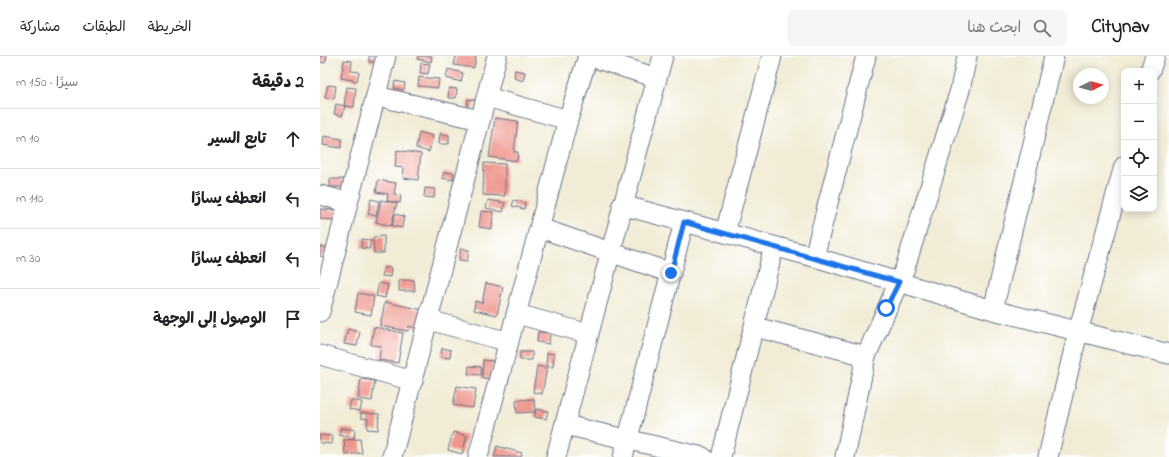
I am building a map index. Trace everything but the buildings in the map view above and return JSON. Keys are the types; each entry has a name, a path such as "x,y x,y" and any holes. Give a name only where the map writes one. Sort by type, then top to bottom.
{"street":[{"path":"320,312 347,202 386,56"},
{"path":"392,457 497,56"},
{"path":"478,457 568,120 588,56 657,78"},
{"path":"556,457 663,56"},
{"path":"725,233 772,56"},
{"path":"814,257 866,56"},
{"path":"845,457 866,356 886,308 899,282 960,90 967,56"},
{"path":"993,310 1054,56"},
{"path":"1151,68 1154,56 1169,60"},
{"path":"376,96 480,120"},
{"path":"487,97 568,120"},
{"path":"1048,457 1078,332 1121,176"},
{"path":"320,195 347,202"},
{"path":"622,206 814,257 993,310 1169,354"},
{"path":"623,457 684,222"},
{"path":"540,228 671,273"},
{"path":"721,457 755,327 774,246"},
{"path":"517,314 589,334"},
{"path":"429,320 508,342"},
{"path":"755,327 866,356"},
{"path":"320,355 413,381"},
{"path":"565,425 703,457"}],"route":[{"path":"671,273 684,222 814,257 899,282 886,308"}]}
